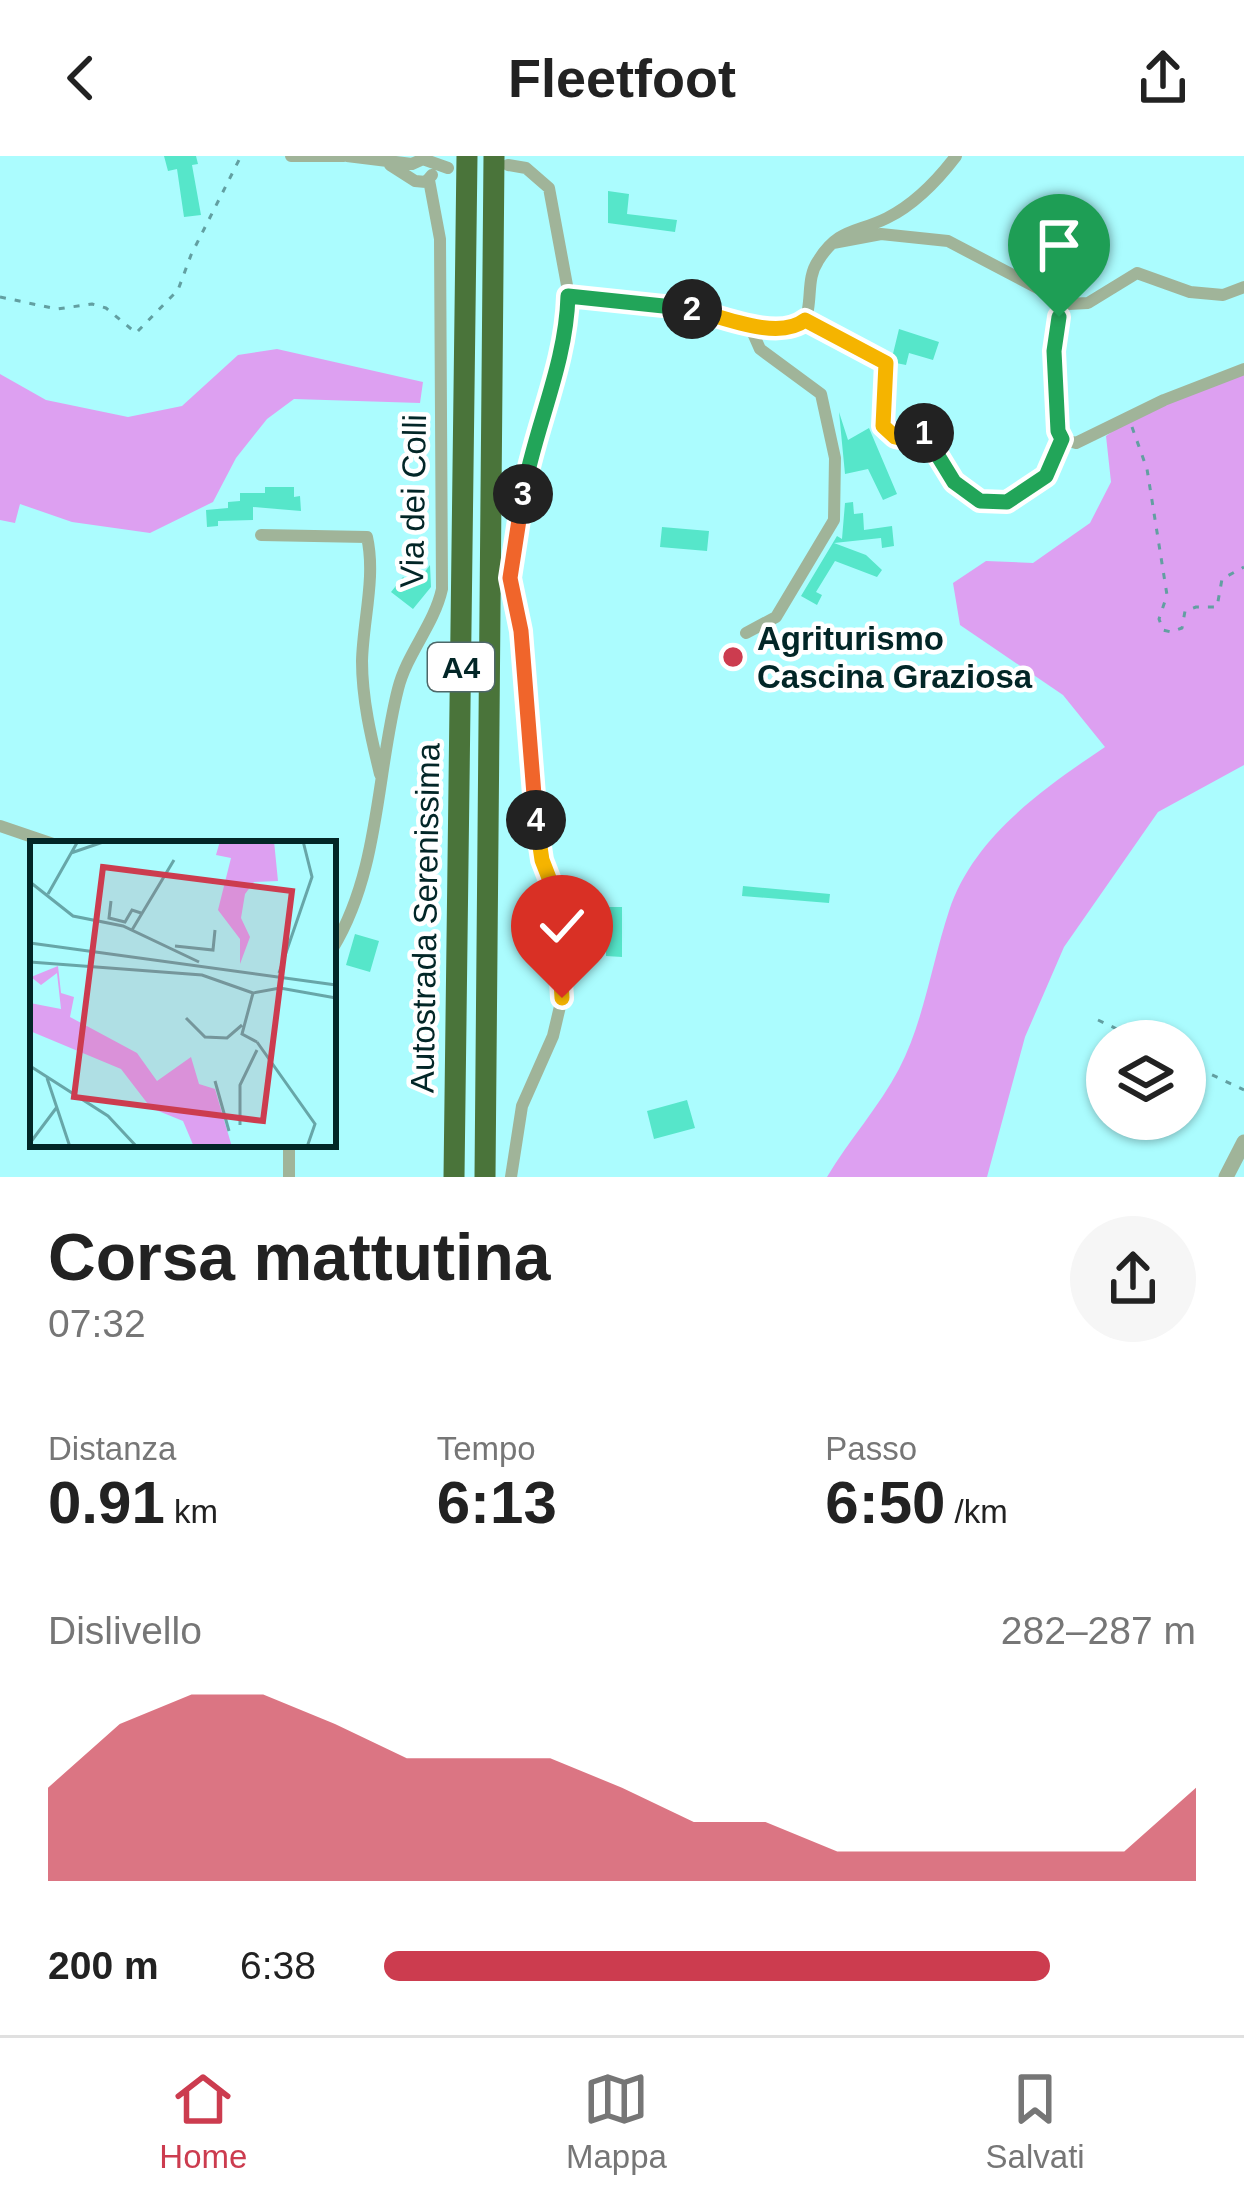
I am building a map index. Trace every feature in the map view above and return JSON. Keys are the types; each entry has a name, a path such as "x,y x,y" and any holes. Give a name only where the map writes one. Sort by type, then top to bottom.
{"highway":[{"name":"Autostrada Serenissima","path":"454,1177 467,156"},
{"name":"Autostrada Serenissima","path":"485,1177 501,160"}],"street":[{"path":"291,156 345,156"},
{"name":"Via dei Colli","path":"336,943 367,864 398,689 408,660 439,605 442,589 440,239 433,204 422,173 345,156"},
{"path":"568,296 692,309 749,324 795,327 805,320 811,275 832,243 846,230 884,220 915,201 956,156"},
{"path":"501,160 525,162 549,188 568,296 568,325 526,475 510,578 521,631 537,833 556,896 562,998 553,1036 522,1106 511,1177"},
{"path":"832,243 881,233 948,241 1069,304 1088,303 1137,272 1190,292 1223,295 1244,287"},
{"path":"746,633 776,617 834,520 835,458 820,394 760,349 749,324"},
{"path":"1062,439 1076,443 1164,400 1244,370"},
{"path":"261,536 367,537 371,555 362,661 367,722 381,781"},
{"path":"0,826 44,841"},
{"path":"1226,1177 1244,1142"}],"path":[{"path":"0,297 57,309 92,304 106,308 136,333 178,290 241,156"},
{"path":"805,320 886,363 883,426 895,437 905,439 916,426 922,429 954,482 980,501 1007,502 1046,476 1062,439 1054,351 1059,317 1054,299"},
{"path":"1129,418 1147,469 1167,595 1159,619 1163,630 1182,628 1184,611 1217,608 1222,579 1244,567"},
{"path":"1206,1072 1244,1090"}],"shaded area":[{"path":"277,349 423,382 420,403 294,399 267,419 236,458 213,502 150,533 72,522 20,504 15,523 0,520 0,374 46,400 128,417 182,406 238,355"},
{"path":"1244,371 1244,765 1158,812 1064,947 1025,1037 987,1177 827,1177 908,1051 949,911 975,860 1035,797 1105,747 1063,695 960,625 953,583 986,561 1033,563 1090,523 1111,482 1106,436 1137,414"}],"building":[{"path":"164,156 196,156 198,164 192,165 201,215 184,217 177,169 168,171"},
{"path":"608,191 629,194 627,214 677,220 675,232 608,223"},
{"path":"899,329 939,342 933,360 909,353 906,365 891,362"},
{"path":"839,412 848,440 869,428 897,494 883,500 868,469 845,474"},
{"path":"265,487 294,487 301,511 253,507 253,520 218,521 218,526 207,527 206,510 228,508 228,502 240,501 240,493 265,493"},
{"path":"853,502 854,514 863,513 864,530 892,526 894,546 882,548 881,538 834,543 866,555 882,570 877,577 835,561 816,592 822,595 817,605 801,596 837,536 842,539 845,503"},
{"path":"662,527 709,531 707,551 660,547"},
{"path":"430,565 431,587 413,609 391,592 403,577 414,586"},
{"path":"743,886 830,894 829,903 742,896"},
{"path":"606,907 622,907 622,957 606,956 606,932 569,931 568,916 606,917"},
{"path":"355,934 379,941 370,972 346,965"},
{"path":"687,1100 695,1128 654,1139 647,1111"}],"place":[{"name":"Agriturismo Cascina Graziosa","path":"733,657"}],"route":[{"path":"562,998 556,896 537,833 521,631 510,578 526,475 568,325 568,296 692,309 749,324 795,327 805,320 836,334 886,363 883,426 905,439 916,426 922,429 954,482 980,501 1007,502 1020,497 1046,476 1062,439 1054,351 1059,317"}]}
